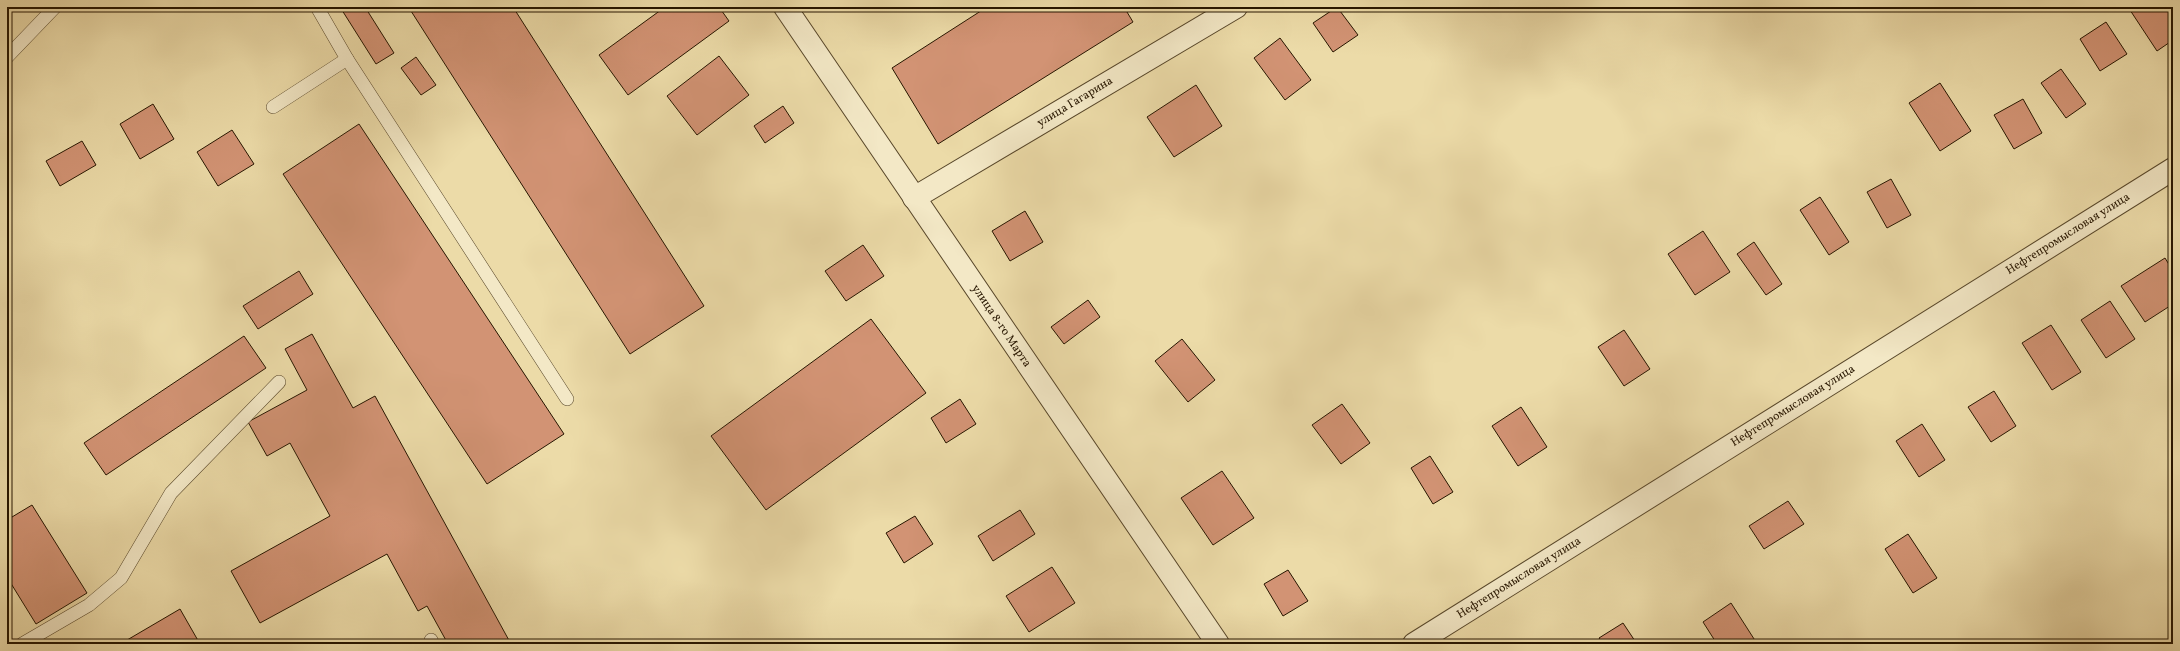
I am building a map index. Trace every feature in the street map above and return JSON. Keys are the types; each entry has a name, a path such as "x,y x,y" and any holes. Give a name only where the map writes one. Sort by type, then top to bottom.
{"street":[{"name":"улица 8-го Марта","path":"786,7 914,198 1218,644"},
{"name":"улица Гагарина","path":"914,198 1236,7"},
{"name":"Нефтепромысловая улица","path":"1414,644 2173,169"}],"lane":[{"path":"7,57 13,53 55,7"},
{"path":"317,7 347,59 567,399"},
{"path":"273,108 347,59"},
{"path":"22,644 89,605 121,578 171,493 279,382"}],"building":[{"path":"340,7 365,7 394,53 376,64"},
{"path":"418,7 513,7 704,306 630,354 411,11"},
{"path":"665,7 719,7 729,21 628,95 599,55"},
{"path":"987,7 1124,7 1133,22 938,144 892,68"},
{"path":"1337,7 1358,35 1333,52 1313,23"},
{"path":"2128,7 2173,7 2173,40 2157,51"},
{"path":"2106,22 2127,54 2100,71 2080,39"},
{"path":"1280,38 1311,80 1285,100 1254,58"},
{"path":"719,56 749,95 697,135 667,96"},
{"path":"416,57 436,85 421,95 401,68"},
{"path":"2061,69 2086,104 2066,118 2041,83"},
{"path":"1940,83 1971,131 1940,151 1909,103"},
{"path":"1196,85 1222,126 1174,157 1147,117"},
{"path":"2023,99 2042,133 2014,149 1994,115"},
{"path":"153,104 174,139 140,159 120,124"},
{"path":"783,106 794,123 765,143 754,126"},
{"path":"359,124 564,434 487,484 283,174"},
{"path":"232,130 254,164 218,186 197,152"},
{"path":"82,141 96,165 60,186 46,161"},
{"path":"1891,179 1911,215 1887,228 1867,192"},
{"path":"1820,197 1849,242 1829,255 1800,210"},
{"path":"1025,211 1043,242 1010,261 992,231"},
{"path":"1703,231 1730,272 1695,295 1668,254"},
{"path":"1754,242 1782,284 1766,295 1737,254"},
{"path":"863,245 884,276 846,301 825,271"},
{"path":"2165,258 2173,271 2173,304 2145,322 2121,286"},
{"path":"299,271 313,294 258,329 243,306"},
{"path":"1088,300 1100,317 1064,344 1051,327"},
{"path":"2110,301 2135,339 2106,358 2081,320"},
{"path":"871,319 926,393 766,510 711,436"},
{"path":"2051,325 2081,372 2052,390 2022,343"},
{"path":"1624,330 1650,369 1624,386 1598,347"},
{"path":"312,334 353,408 375,396 511,644 448,644 427,606 418,611 387,554 260,623 231,571 330,516 290,443 267,456 248,422 307,390 285,349"},
{"path":"244,336 266,368 106,475 84,443"},
{"path":"1182,339 1215,380 1188,402 1155,361"},
{"path":"1994,391 2016,426 1991,442 1968,407"},
{"path":"960,399 976,424 946,443 931,418"},
{"path":"1342,404 1370,443 1341,464 1312,425"},
{"path":"1521,407 1547,447 1518,466 1492,426"},
{"path":"1922,424 1945,460 1919,477 1896,441"},
{"path":"1430,456 1453,492 1433,504 1411,468"},
{"path":"1222,471 1254,518 1213,545 1181,498"},
{"path":"1788,501 1804,524 1764,549 1749,526"},
{"path":"32,505 87,593 36,624 7,577 7,520"},
{"path":"1020,510 1035,534 993,561 978,536"},
{"path":"915,516 933,544 904,563 886,533"},
{"path":"1908,534 1937,578 1913,593 1885,549"},
{"path":"1052,567 1075,603 1029,632 1006,596"},
{"path":"1288,570 1308,601 1283,616 1264,584"},
{"path":"1731,603 1756,642 1752,644 1717,644 1703,622"},
{"path":"180,609 200,644 122,644 122,643"},
{"path":"1623,623 1637,644 1603,644 1599,638"}]}
